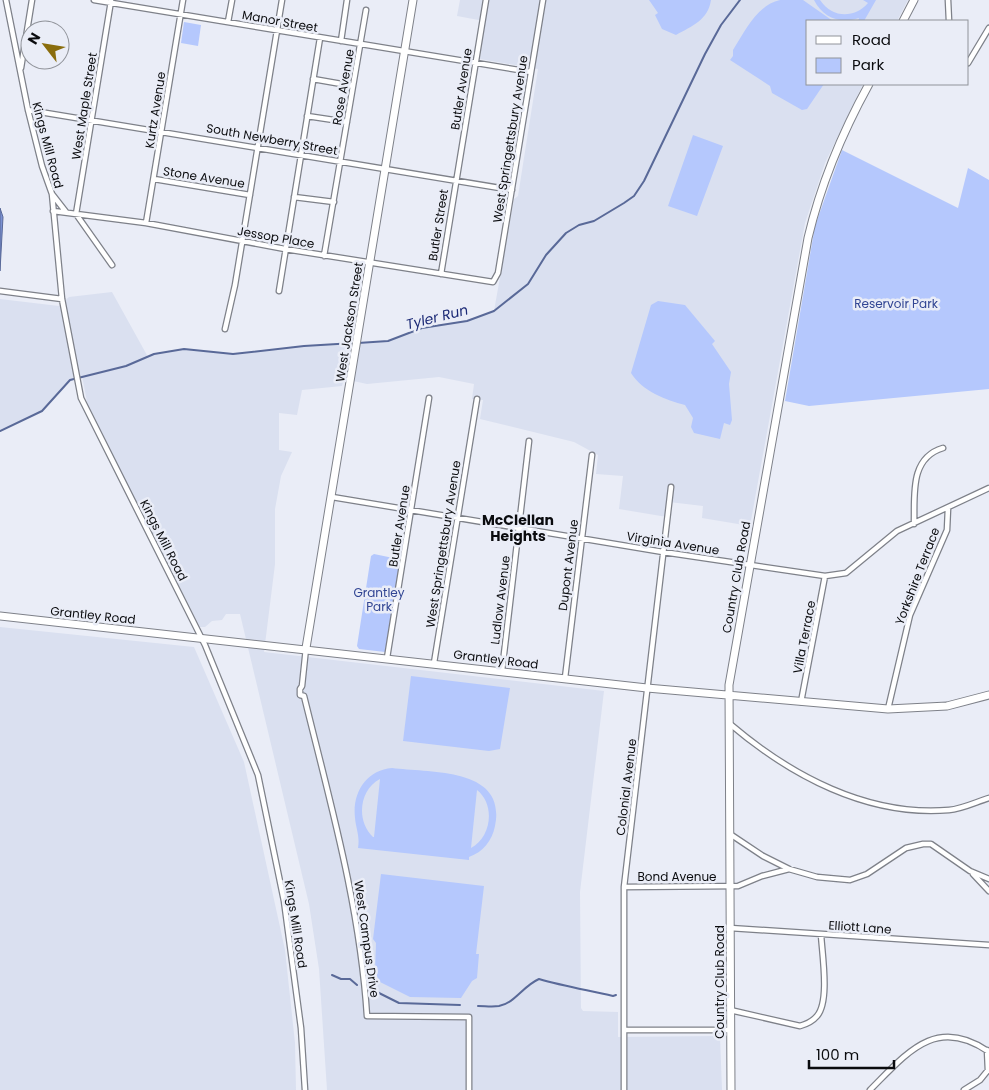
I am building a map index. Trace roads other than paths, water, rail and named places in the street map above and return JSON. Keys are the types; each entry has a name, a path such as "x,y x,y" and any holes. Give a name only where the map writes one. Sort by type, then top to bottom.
{"street":[{"name":"Kings Mill Road","path":"6,0 28,110 42,166 52,194 62,299 77,381 87,413 180,592 254,764 265,805 284,901 299,1010 305,1090"},
{"path":"20,72 32,0"},
{"name":"Manor Street","path":"94,0 530,72"},
{"name":"Kurtz Avenue","path":"146,223 183,0"},
{"path":"228,22 232,0"},
{"path":"225,329 250,195 282,0"},
{"name":"Rose Avenue","path":"341,41 347,0"},
{"name":"West Jackson Street","path":"306,648 413,0"},
{"name":"Butler Avenue","path":"456,181 486,0"},
{"name":"West Springettsbury Avenue","path":"495,281 543,0"},
{"path":"904,20 914,0"},
{"path":"948,0 949,20"},
{"name":"West Maple Street","path":"76,214 111,2"},
{"name":"Rose Avenue","path":"324,256 366,10"},
{"path":"969,61 989,28"},
{"path":"279,291 320,38"},
{"path":"313,79 353,86"},
{"name":"Country Club Road","path":"731,1090 728,695 749,566 815,206 838,146 868,85"},
{"name":"South Newberry Street","path":"28,110 512,190"},
{"path":"307,116 347,122"},
{"name":"Stone Avenue","path":"154,179 250,195"},
{"name":"Butler Street","path":"441,274 456,181"},
{"path":"52,194 66,212"},
{"path":"294,196 334,202"},
{"name":"Jessop Place","path":"53,211 146,223 324,256 489,282 495,281"},
{"path":"76,214 112,265"},
{"path":"0,291 62,299"},
{"name":"Butler Avenue","path":"387,658 430,398"},
{"name":"West Springettsbury Avenue","path":"434,663 477,399"},
{"name":"Ludlow Avenue","path":"502,671 529,441"},
{"path":"914,524 915,477 926,457 943,448"},
{"name":"Dupont Avenue","path":"565,678 592,455"},
{"name":"Colonial Avenue","path":"624,1090 624,886 671,487"},
{"name":"Virginia Avenue","path":"332,497 749,566 826,576 846,573 897,531 989,488"},
{"name":"Yorkshire Terrace","path":"888,709 910,616 946,530 948,508"},
{"name":"Villa Terrace","path":"801,702 826,576"},
{"name":"Grantley Road","path":"0,616 306,648 647,688 888,709 946,706 989,695"},
{"name":"West Campus Drive","path":"306,648 302,686 306,693 304,696 322,760 351,889 361,953 367,1016 469,1017 468,1090"},
{"path":"729,723 776,760 799,773 879,806 906,811 950,810 989,798"},
{"path":"729,833 763,856 789,869 816,877 850,880 867,874 906,848 931,844 970,871 989,891"},
{"name":"Bond Avenue","path":"624,886 730,886 789,869"},
{"path":"970,871 989,879"},
{"name":"Elliott Lane","path":"730,928 989,945"},
{"path":"730,1010 800,1026 811,1022 818,1015 824,995 821,934"},
{"path":"624,1030 730,1030"},
{"path":"870,1090 917,1046 947,1035 959,1036 988,1051 988,1070 980,1080 964,1090"}],"waterway":[{"name":"Tyler Run","path":"358,343 388,341 422,328 467,321 494,311 528,284 546,255 566,233 579,225 594,221 634,196 644,181 705,54 721,25 740,0"},
{"name":"Tyler Run","path":"0,431 42,411 70,380 126,366 154,354 184,349 233,354 304,346 354,343"},
{"path":"332,975 341,979 350,979 357,985"},
{"path":"478,1006 505,1004 539,979 613,996 616,995"},
{"path":"375,991 399,1003 460,1005"}],"district":[{"name":"McClellan Heights","path":"518,528"}],"park label":[{"name":"Reservoir Park","path":"896,303"},
{"name":"Grantley Park","path":"379,599"}]}
